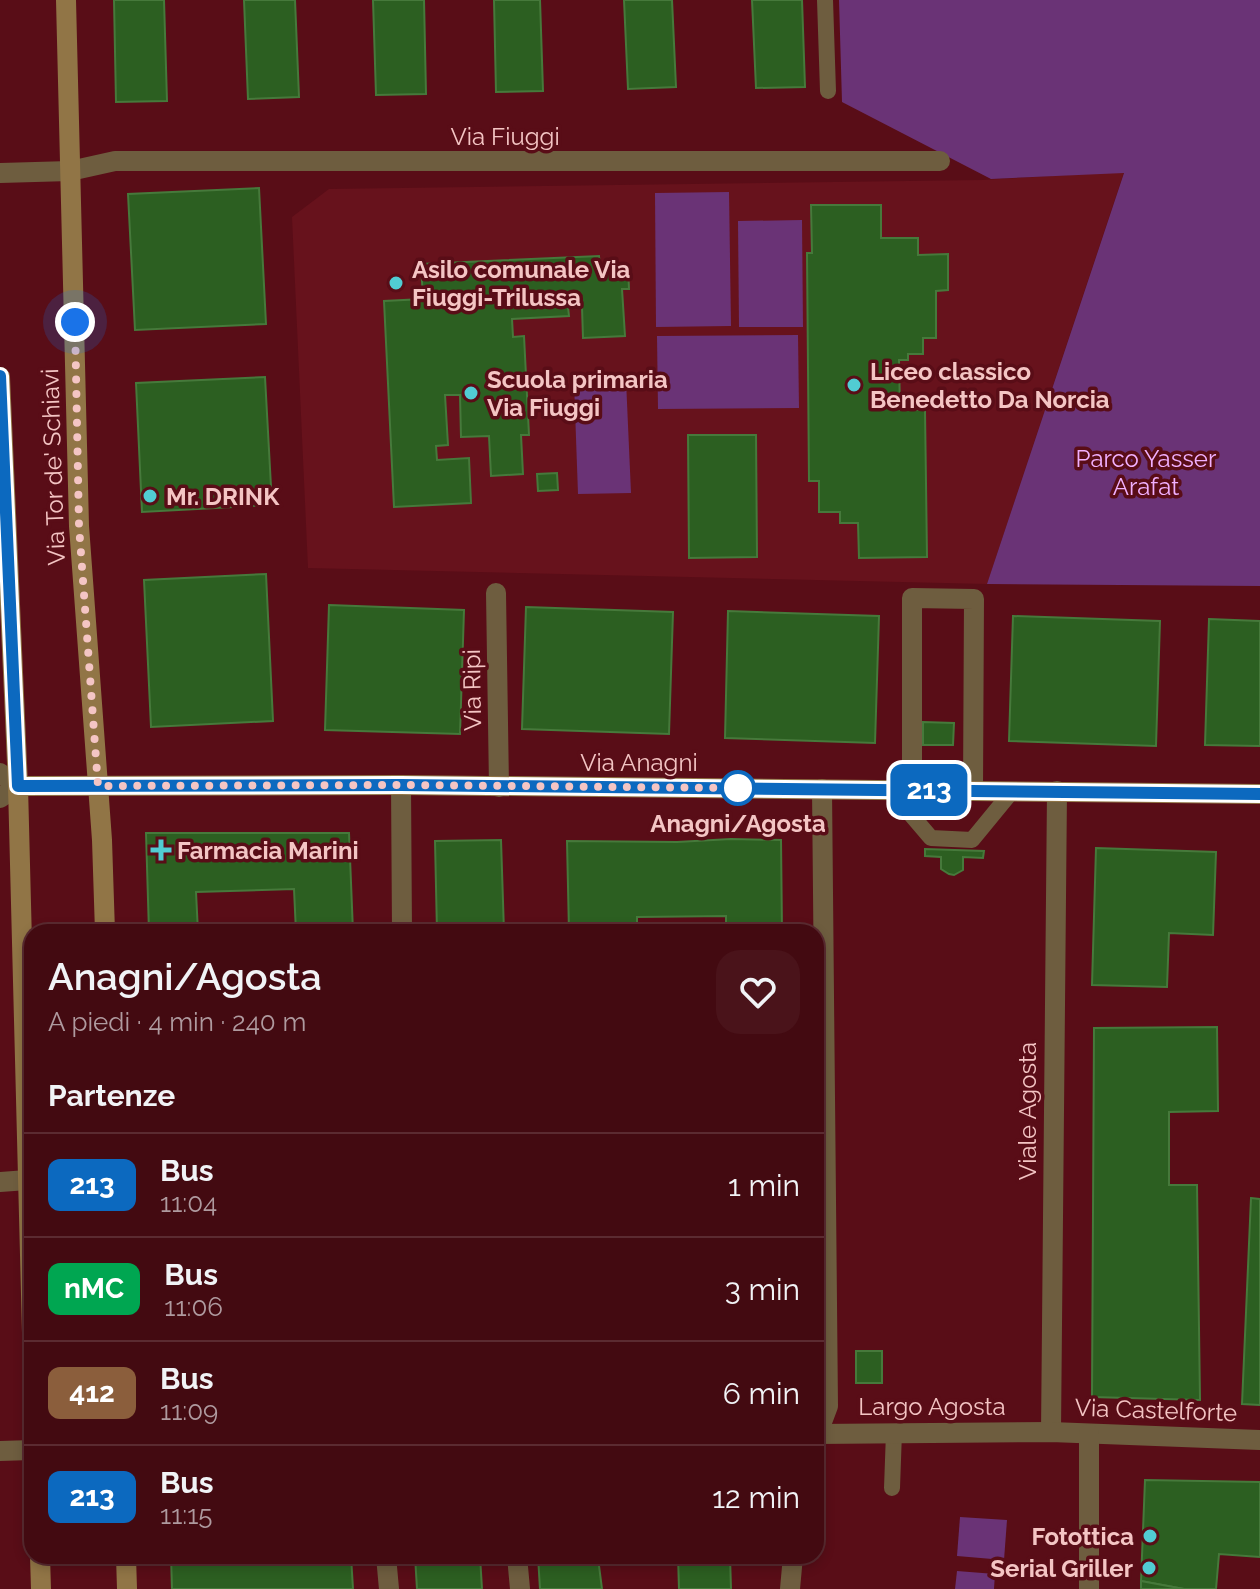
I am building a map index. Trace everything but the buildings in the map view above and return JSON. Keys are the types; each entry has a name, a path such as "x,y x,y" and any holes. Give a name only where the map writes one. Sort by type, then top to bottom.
{"main road":[{"name":"Via Tor de' Schiavi","path":"66,0 79,526 105,924"},
{"name":"Via Tor de' Schiavi","path":"0,377 18,786 24,1049"},
{"name":"Via Anagni","path":"18,786 401,785 1260,794"},
{"path":"40,1564 41,1589"},
{"path":"126,1564 127,1589"}],"street":[{"name":"Via Fiuggi","path":"0,173 70,171 115,161 940,161"},
{"name":"Via Ripi","path":"496,593 499,787"},
{"path":"912,790 912,598 927,598 974,599 973,790"},
{"path":"0,773 18,786 0,798"},
{"path":"401,785 402,924"},
{"path":"822,789 823,924"},
{"name":"Viale Agosta","path":"1051,1432 1057,791"},
{"path":"824,995 828,1406 824,1417"},
{"path":"0,1182 24,1180"},
{"name":"Largo Agosta","path":"824,1435 1051,1432"},
{"name":"Via Castelforte","path":"1051,1432 1260,1440"},
{"path":"1089,1434 1089,1589"},
{"path":"0,1451 24,1450"},
{"path":"387,1564 389,1589"},
{"path":"518,1564 520,1589"},
{"path":"790,1589 792,1564"}],"lane":[{"path":"825,0 828,91"},
{"path":"890,790 931,838 972,840 1013,790"},
{"path":"892,1488 894,1432"}],"shaded area":[{"path":"1124,172 987,584 308,568 292,217 329,189 982,180"}],"green space":[{"name":"Parco Yasser Arafat","path":"839,0 1260,0 1260,586 987,584 1124,173 991,179 842,102"},
{"path":"729,192 731,326 656,327 655,193"},
{"path":"802,220 803,327 739,327 738,221"},
{"path":"798,335 799,408 658,409 657,336"},
{"path":"626,380 631,493 578,494 574,382"},
{"path":"960,1517 1007,1520 1004,1560 957,1556"},
{"path":"957,1571 995,1574 994,1589 955,1589"}],"bus line":[{"name":"213","path":"0,376 18,786 401,785 1260,794"}],"place":[{"name":"Asilo comunale Via Fiuggi-Trilussa","path":"396,283"},
{"name":"Liceo classico Benedetto Da Norcia","path":"854,385"},
{"name":"Scuola primaria Via Fiuggi","path":"471,393"},
{"name":"Mr. DRINK","path":"150,496"},
{"name":"Anagni/Agosta","path":"738,788"},
{"name":"Farmacia Marini","path":"161,850"},
{"name":"Fotottica","path":"1150,1536"},
{"name":"Serial Griller","path":"1149,1568"}],"route":[{"path":"75,322 79,526 98,786 738,788"}]}
